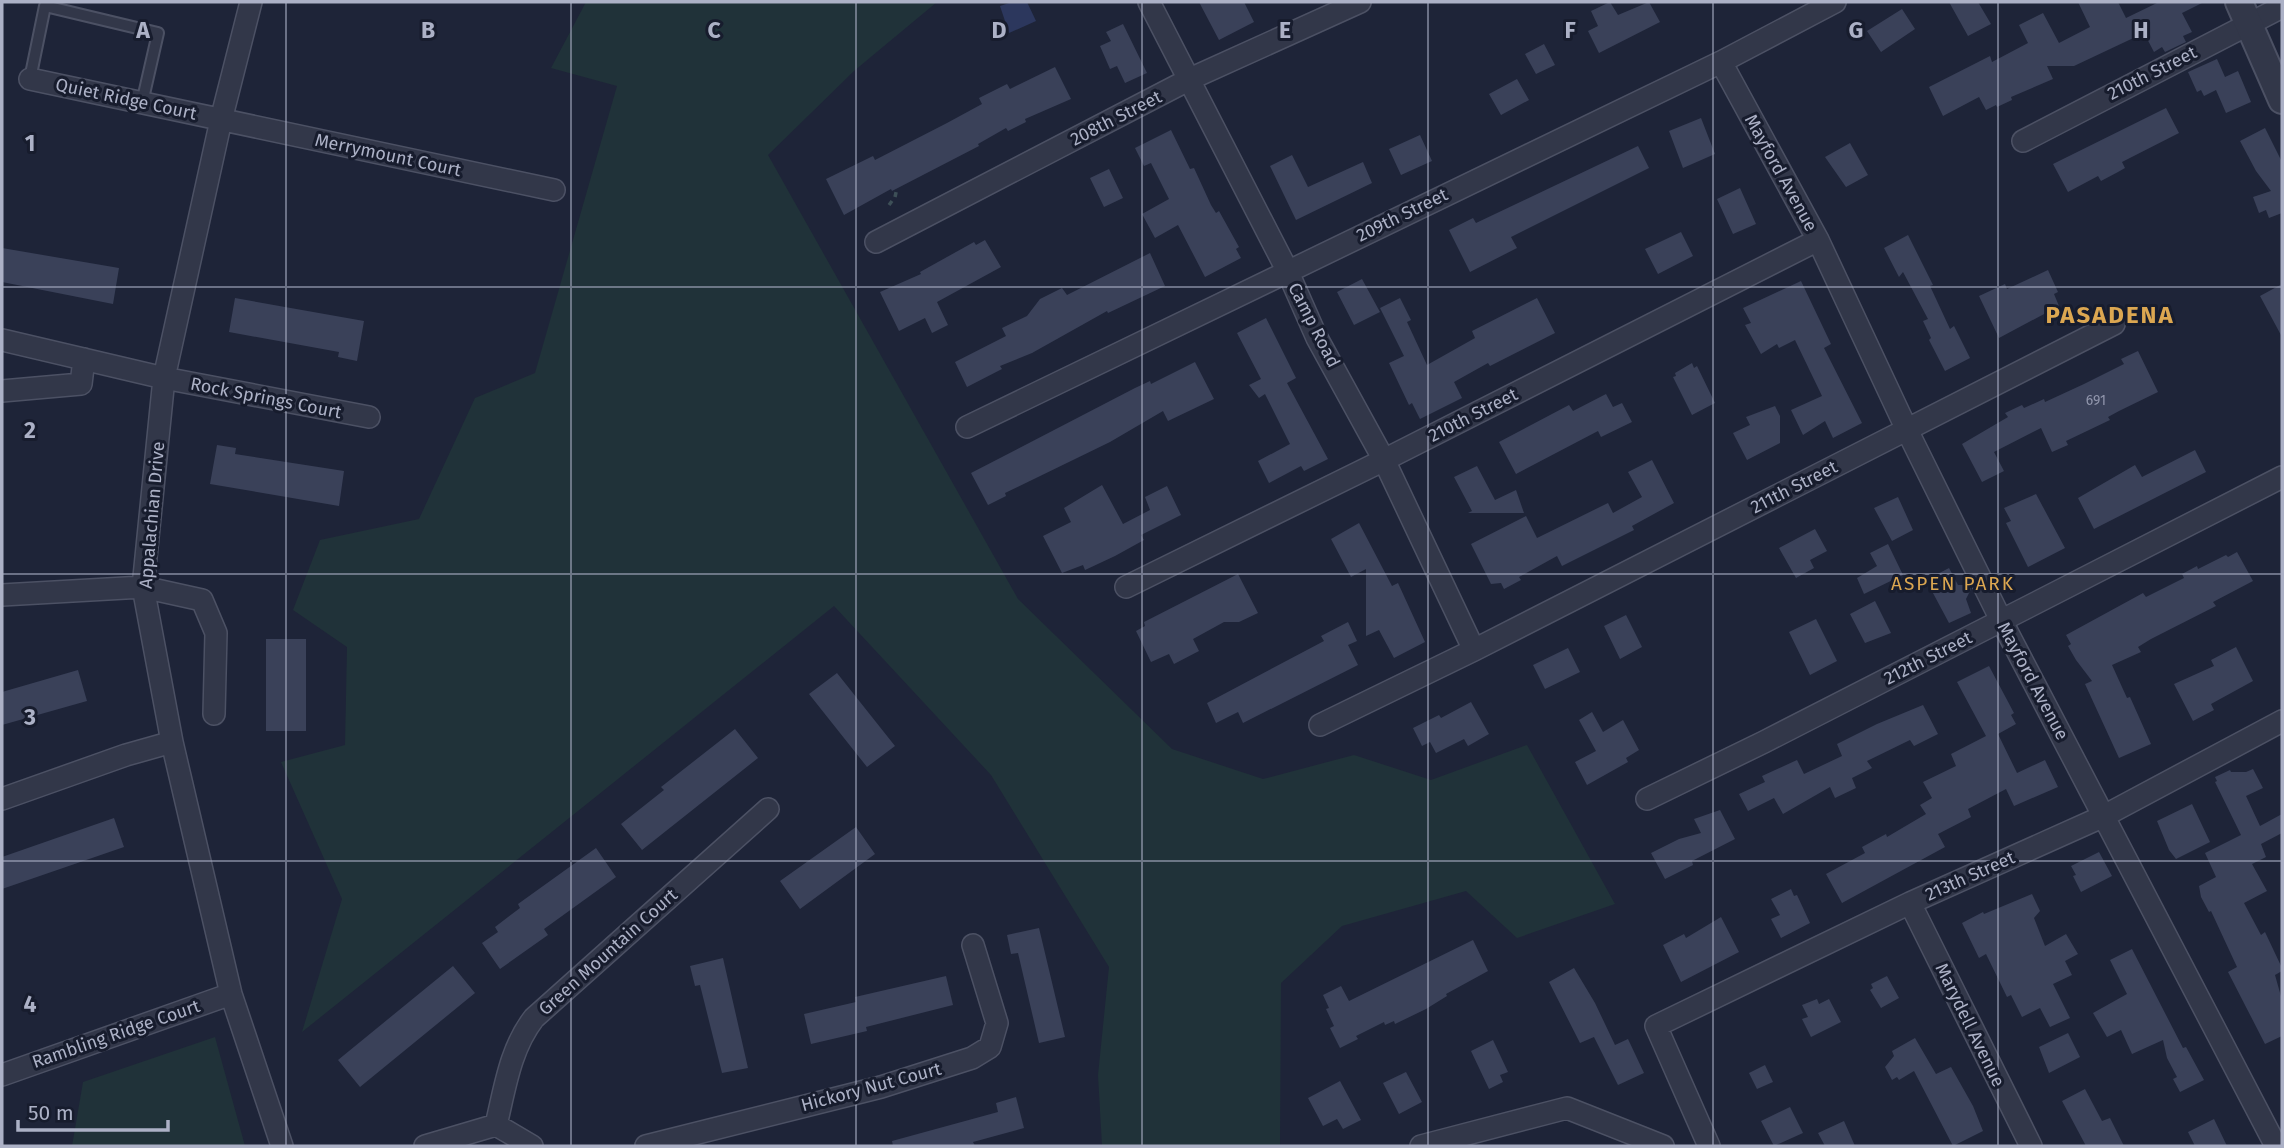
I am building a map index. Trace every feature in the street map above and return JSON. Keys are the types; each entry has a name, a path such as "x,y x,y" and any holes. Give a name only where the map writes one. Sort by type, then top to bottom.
{"street":[{"name":"Appalachian Drive","path":"251,2 221,120 164,379 143,587 172,742 231,994 282,1146"},
{"name":"Camp Road","path":"1149,2 1287,270 1317,338 1384,460 1474,650"},
{"name":"208th Street","path":"876,242 1190,79 1360,2"},
{"name":"209th Street","path":"967,427 1721,62 1835,2"},
{"name":"210th Street","path":"2023,141 2245,12 2282,7"},
{"path":"2245,12 2282,100"},
{"name":"Mayford Avenue","path":"1721,62 1818,240 1907,430 2001,620 2276,1146"},
{"name":"Quiet Ridge Court","path":"30,79 221,120"},
{"name":"Merrymount Court","path":"221,120 554,190"},
{"name":"210th Street","path":"1126,587 1384,460 1818,240"},
{"name":"211th Street","path":"1320,725 1474,650 2114,324"},
{"name":"Rock Springs Court","path":"2,340 164,379 369,417"},
{"path":"2,391 81,384 84,359"},
{"name":"212th Street","path":"1647,799 2282,477"},
{"path":"2,595 143,587 202,600 216,633 214,714"},
{"name":"213th Street","path":"1709,1146 1656,1026 1910,903 2104,816 2282,722"},
{"path":"2,799 126,755 172,742"},
{"name":"Green Mountain Court","path":"496,1125 515,1050 534,1018 768,809"},
{"name":"Marydell Avenue","path":"1910,903 2031,1146"},
{"name":"Hickory Nut Court","path":"646,1146 881,1087 972,1058 990,1047 997,1023 973,945"},
{"name":"Rambling Ridge Court","path":"2,1074 231,994"},
{"path":"1422,1146 1567,1108 1663,1146"},
{"path":"425,1146 496,1125 532,1146"}],"lane":[{"path":"30,79 45,6 158,33 142,103"}],"path":[{"path":"888,205 895,197 897,188"}],"shaded area":[{"path":"586,2 937,2 854,71 768,155 1018,599 1172,749 1263,779 1354,755 1431,780 1527,745 1615,904 1517,938 1466,891 1342,926 1281,983 1280,1146 1102,1146 1098,1075 1109,967 991,775 834,606 302,1032 342,899 281,762 345,745 347,647 293,610 320,540 419,519 475,398 535,373 617,86 551,68"},
{"path":"215,1037 245,1146 72,1146 83,1082"}],"water":[{"path":"1012,2 1027,2 1036,21 1009,33 1000,6"}],"building":[{"path":"1199,2 1244,2 1254,22 1219,40"},
{"path":"1610,2 1618,15 1649,2 1660,22 1599,53 1588,31 1598,26 1591,11"},
{"path":"1949,2 1978,2 1991,24 1968,36"},
{"path":"2078,2 2118,2 2126,18 2159,2 2204,2 2182,13 2192,32 2183,36 2186,42 2165,52 2162,47 2154,52 2144,33 2074,66 2047,66 2053,79 2011,97 2012,100 1997,107 1996,105 1986,110 1979,97 1943,116 1929,87 1990,56 1992,62 2028,43 2019,25 2043,13 2059,43 2090,27"},
{"path":"1902,9 1915,29 1881,52 1867,31"},
{"path":"1123,24 1147,73 1125,83 1117,66 1110,69 1100,46 1111,41 1106,32"},
{"path":"1544,44 1555,65 1536,74 1525,54"},
{"path":"2217,59 2225,77 2238,71 2251,102 2226,113 2216,90 2204,96 2201,90 2197,92 2188,72"},
{"path":"1055,67 1071,99 1025,119 1026,122 1008,131 1006,128 978,144 979,146 844,215 826,179 873,156 875,160 947,123 982,104 979,98 1007,84 1010,89"},
{"path":"1517,79 1529,100 1501,115 1489,94"},
{"path":"2166,108 2179,133 2122,162 2125,168 2118,172 2101,181 2098,176 2068,192 2053,164"},
{"path":"1701,118 1715,154 1683,168 1669,131"},
{"path":"2265,128 2282,162 2282,213 2269,218 2266,210 2259,213 2253,197 2271,191 2256,171 2240,141"},
{"path":"1171,130 1190,169 1194,168 1211,205 1216,213 1219,211 1239,247 1236,249 1241,258 1205,277 1178,225 1155,238 1142,214 1169,199 1151,163 1144,166 1135,148"},
{"path":"1420,135 1432,161 1401,175 1389,149"},
{"path":"1850,143 1868,175 1846,187 1825,157"},
{"path":"1638,146 1649,168 1511,237 1517,248 1470,272 1449,230 1473,218 1476,223"},
{"path":"1292,155 1308,187 1363,162 1372,183 1296,220 1270,166"},
{"path":"1109,169 1123,198 1104,207 1090,178"},
{"path":"1740,188 1756,224 1733,234 1717,199"},
{"path":"1681,232 1693,256 1658,274 1645,249"},
{"path":"1908,235 1933,285 1930,286 1950,329 1954,326 1970,358 1945,371 1929,340 1931,338 1923,321 1928,319 1903,272 1899,277 1884,248"},
{"path":"985,240 1001,267 937,302 948,325 932,333 925,318 899,331 880,292 921,274 920,272 974,242 976,245"},
{"path":"2,248 119,268 113,304 2,282"},
{"path":"1150,253 1165,286 1108,313 1107,311 1032,353 1000,366 1002,369 967,387 955,362 1006,336 1002,328 1027,316 1040,299 1062,288 1067,295"},
{"path":"2048,270 2058,292 2054,294 2059,306 1999,338 1979,296 2005,284 2007,289"},
{"path":"1362,279 1380,312 1354,325 1337,292"},
{"path":"1801,281 1831,344 1824,348 1862,423 1833,438 1825,421 1803,435 1791,410 1822,396 1795,340 1779,348 1777,344 1761,354 1745,325 1751,323 1743,308"},
{"path":"2282,284 2282,337 2260,296"},
{"path":"235,298 364,321 357,361 338,357 339,352 229,332"},
{"path":"1400,298 1411,320 1407,322 1427,365 1475,338 1472,331 1537,298 1555,333 1490,366 1488,363 1454,382 1462,398 1420,419 1412,403 1409,405 1389,363 1404,356 1380,308"},
{"path":"1266,318 1296,378 1287,383 1328,459 1304,471 1301,466 1269,483 1258,461 1290,444 1265,394 1259,398 1249,385 1261,379 1237,333"},
{"path":"2138,351 2158,392 2108,417 2110,420 2066,441 2068,445 2052,452 2041,428 1994,452 2004,471 1982,482 1962,444 2008,417 2005,413 2022,405 2024,408 2044,399 2045,402 2084,384 2124,364 2121,359"},
{"path":"1195,362 1214,399 1168,421 1163,411 1110,442 1005,493 1006,496 988,505 971,473 1135,388 1150,381 1151,384"},
{"path":"1692,363 1694,368 1697,366 1715,403 1692,415 1673,377"},
{"path":"1606,394 1613,407 1622,403 1632,422 1601,437 1598,431 1516,474 1499,442 1569,405 1573,411"},
{"path":"1775,406 1780,416 1780,443 1747,460 1733,433 1750,425 1746,417"},
{"path":"217,445 236,448 235,454 344,471 339,506 210,484"},
{"path":"2195,450 2206,472 2094,529 2078,498 2135,465 2142,477"},
{"path":"1652,460 1674,503 1632,526 1634,530 1562,566 1557,556 1519,577 1521,580 1504,589 1501,583 1491,584 1471,544 1526,516 1537,538 1608,503 1613,513 1642,497 1628,472"},
{"path":"1477,466 1495,500 1516,490 1524,513 1468,513 1472,511 1454,477"},
{"path":"1102,485 1123,524 1150,510 1145,497 1167,486 1181,515 1141,535 1144,540 1115,556 1085,570 1083,565 1062,573 1043,536 1071,522 1064,508"},
{"path":"2036,494 2065,548 2028,567 2006,523 2011,521 2004,508"},
{"path":"1898,497 1913,530 1892,541 1874,508"},
{"path":"1359,523 1392,586 1398,583 1425,642 1394,658 1379,630 1366,636 1366,569 1351,577 1331,539"},
{"path":"1815,529 1827,551 1810,560 1814,568 1796,578 1779,548"},
{"path":"1888,544 1903,575 1864,594 1857,578 1877,566 1870,553"},
{"path":"2237,552 2253,581 2213,602 2216,606 2138,647 2141,652 2112,665 2151,744 2119,758 2085,684 2092,681 2068,646 2071,644 2066,635 2143,593 2146,597 2184,578 2182,574 2197,566 2198,569"},
{"path":"1949,568 1958,585 1969,585 1971,589 1966,599 1971,613 1949,623 1926,580"},
{"path":"1238,574 1258,613 1239,622 1224,622 1193,639 1199,651 1174,664 1169,654 1151,662 1136,631 1145,626 1144,622"},
{"path":"1875,601 1891,633 1865,643 1850,614"},
{"path":"1626,615 1642,647 1620,659 1604,626"},
{"path":"1816,619 1837,661 1810,675 1789,632"},
{"path":"1348,622 1357,641 1348,645 1358,665 1243,723 1238,712 1216,723 1207,703 1324,641 1321,636"},
{"path":"266,639 306,639 306,731 266,731"},
{"path":"2236,647 2253,681 2211,704 2214,710 2193,721 2174,684 2214,666 2211,660"},
{"path":"1568,648 1580,672 1545,689 1533,665"},
{"path":"1989,666 2014,713 2011,715 2016,724 1998,734 2017,773 2045,760 2058,787 2014,806 2006,789 1968,809 1971,817 1938,834 1945,847 1842,903 1826,874 1865,853 1862,847 1886,834 1887,837 1926,814 1920,805 1932,798 1923,782 1956,766 1951,754 1986,736 1957,682"},
{"path":"78,670 87,701 2,725 2,692"},
{"path":"837,673 895,746 867,767 809,694"},
{"path":"1471,702 1489,734 1468,746 1464,739 1436,753 1430,742 1422,746 1413,728 1439,715 1441,718"},
{"path":"1923,705 1938,734 1914,746 1910,740 1867,761 1872,768 1852,778 1856,788 1835,798 1830,787 1783,814 1774,798 1748,811 1739,794 1765,782 1762,776 1797,760 1804,774 1842,756 1837,744"},
{"path":"1592,712 1603,732 1623,720 1639,750 1626,758 1628,762 1587,785 1575,762 1596,751 1579,720"},
{"path":"735,729 758,758 642,850 621,824 664,790 661,787"},
{"path":"2253,769 2263,788 2246,796 2260,826 2282,814 2282,833 2261,844 2266,857 2252,864 2267,891 2244,903 2261,935 2265,932 2282,968 2282,971 2275,975 2282,1000 2282,1036 2265,1044 2228,972 2237,967 2211,911 2209,912 2201,897 2199,886 2216,877 2205,853 2241,835 2215,777 2230,770 2246,772"},
{"path":"2192,804 2210,842 2176,859 2169,850 2157,821"},
{"path":"1720,810 1735,839 1692,861 1693,865 1665,879 1651,853 1679,839 1701,833 1694,819"},
{"path":"114,818 124,847 2,889 2,857"},
{"path":"856,827 875,854 800,909 780,881"},
{"path":"596,848 616,877 544,929 548,935 500,969 482,943 498,932 495,927 520,908 518,904"},
{"path":"2099,852 2112,876 2081,892 2071,866"},
{"path":"1791,889 1794,896 1797,895 1810,923 1781,938 1771,919 1780,915 1771,899"},
{"path":"2032,894 2040,911 2034,918 2045,946 2066,934 2078,954 2065,961 2072,975 2053,984 2070,1018 2050,1027 2040,1008 2022,1017 2011,995 2007,997 1986,954 1979,958 1962,923 1983,912 1984,914"},
{"path":"1721,917 1739,952 1681,982 1663,945 1684,934 1686,938"},
{"path":"1039,928 1065,1037 1039,1043 1018,953 1011,954 1007,935"},
{"path":"1473,940 1488,971 1446,994 1447,996 1426,1009 1395,1024 1394,1021 1385,1025 1384,1022 1356,1036 1358,1039 1340,1048 1330,1028 1334,1026 1323,995 1341,986 1349,1001"},
{"path":"2132,949 2183,1048 2186,1047 2204,1080 2180,1092 2173,1079 2177,1077 2167,1058 2163,1040 2132,1054 2121,1030 2107,1037 2093,1013 2127,994 2110,960"},
{"path":"723,958 748,1068 722,1073 700,985 695,986 690,966"},
{"path":"453,966 475,993 360,1087 338,1060"},
{"path":"1574,968 1615,1045 1628,1039 1644,1073 1618,1085 1594,1037 1580,1043 1549,982"},
{"path":"946,976 953,1005 866,1027 867,1031 811,1044 804,1014 856,1002 855,997"},
{"path":"1887,976 1899,998 1881,1008 1870,990 1873,988 1871,984"},
{"path":"1817,999 1819,1004 1829,999 1841,1022 1811,1037 1802,1019 1808,1017 1802,1005"},
{"path":"2068,1033 2080,1057 2049,1073 2039,1047"},
{"path":"1915,1038 1936,1074 1951,1067 1973,1106 1983,1131 1953,1146 1914,1071 1899,1080 1897,1077 1892,1080 1885,1067 1894,1056 1892,1051"},
{"path":"1493,1040 1508,1072 1500,1075 1503,1082 1489,1089 1471,1051"},
{"path":"1765,1065 1773,1082 1757,1089 1749,1073"},
{"path":"1406,1072 1422,1102 1399,1114 1383,1083"},
{"path":"1340,1081 1361,1120 1343,1129 1337,1119 1323,1126 1308,1098"},
{"path":"2085,1089 2102,1121 2110,1118 2124,1146 2086,1146 2062,1101"},
{"path":"1016,1097 1024,1128 973,1142 975,1146 893,1146 892,1141 998,1112 996,1103"},
{"path":"1790,1107 1803,1133 1774,1146 1761,1121"},
{"path":"2214,1119 2227,1146 2195,1146 2188,1132"},
{"path":"1844,1121 1855,1146 1825,1146 1818,1133"}],"district":[{"name":"PASADENA","path":"2110,315"},
{"name":"ASPEN PARK","path":"1953,583"}]}
